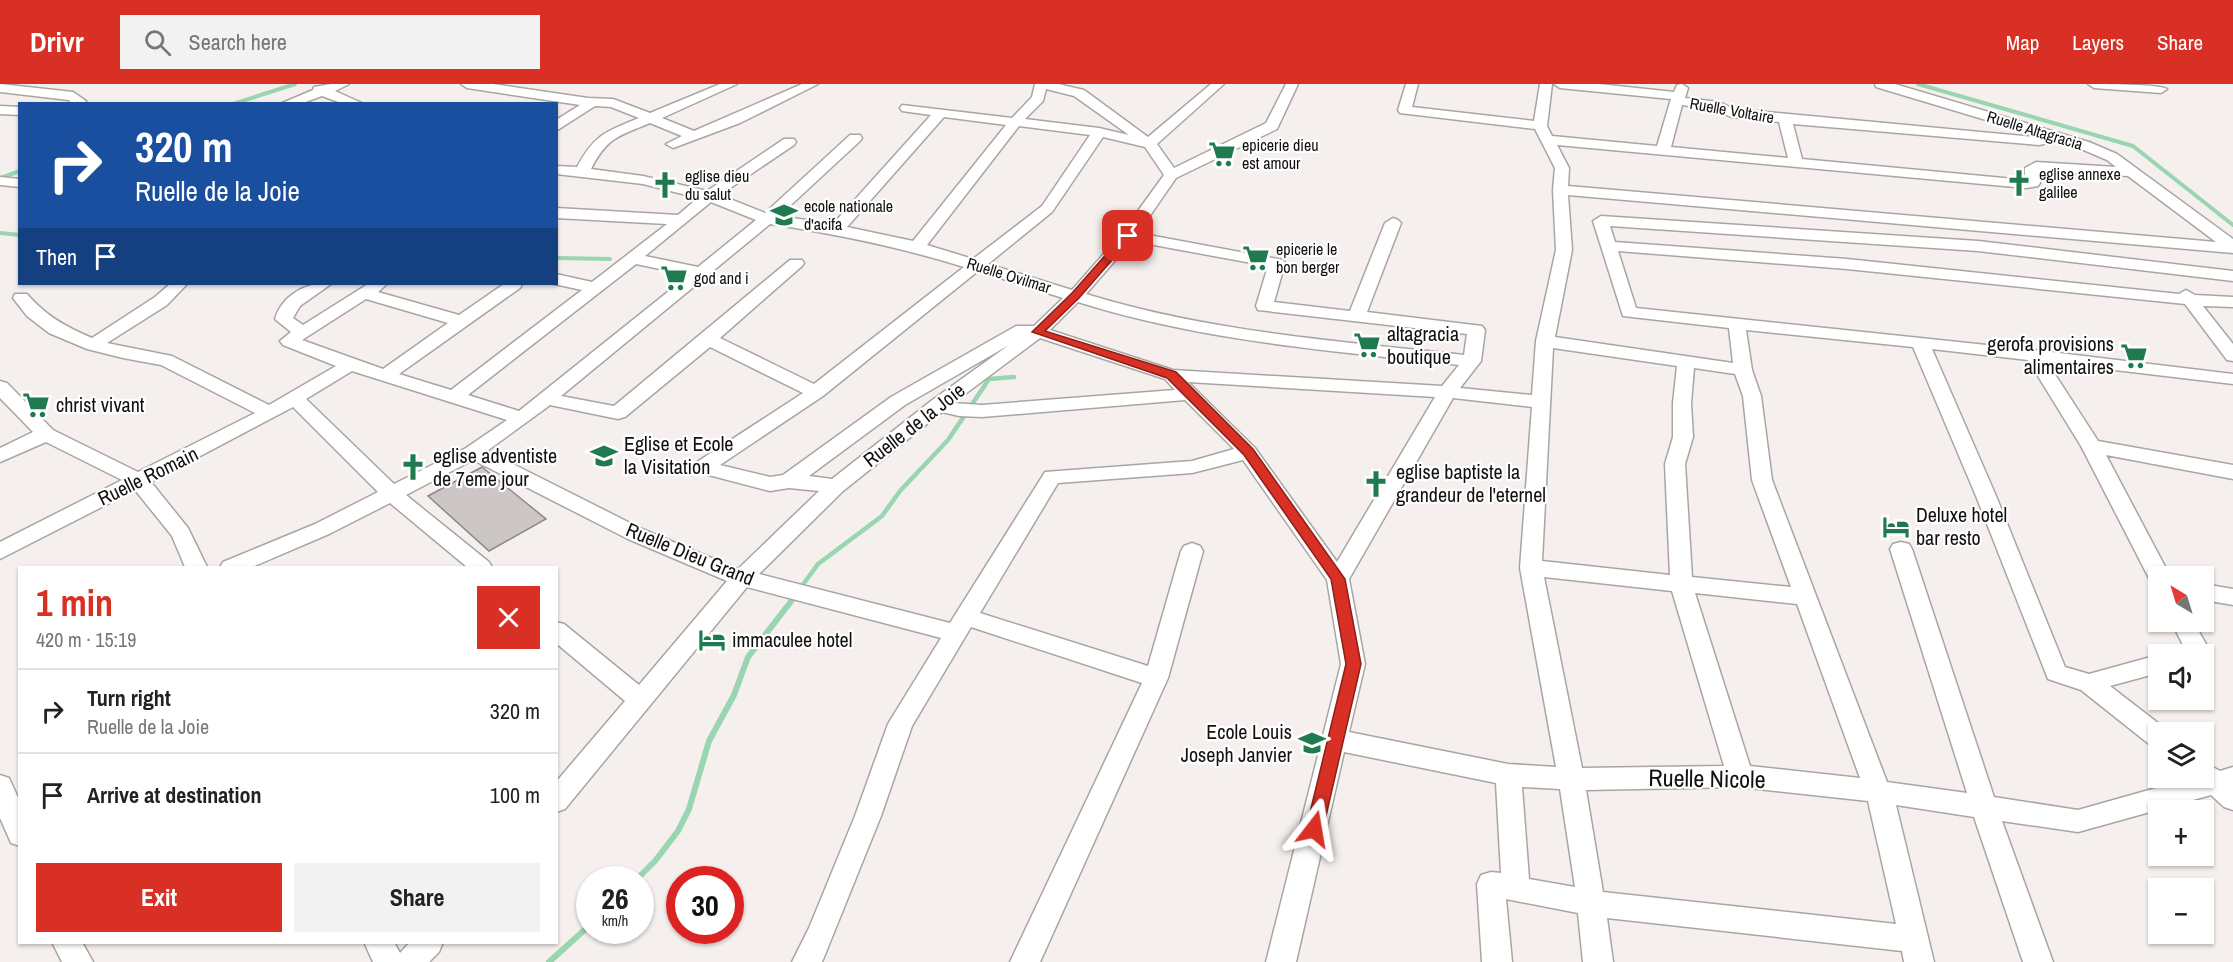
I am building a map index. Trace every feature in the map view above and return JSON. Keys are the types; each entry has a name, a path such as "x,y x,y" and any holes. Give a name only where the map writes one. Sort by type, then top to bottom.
{"street":[{"path":"289,102 315,87 343,84"},
{"path":"467,84 591,103 613,103 694,136"},
{"path":"693,84 711,92"},
{"path":"582,172 594,149 606,137 731,84"},
{"path":"673,144 735,120 812,84"},
{"path":"917,247 1016,122 1038,98 1042,84 1079,93 1150,144 1171,175"},
{"path":"1150,144 1158,134 1218,84"},
{"name":"Ruelle de la Joie","path":"558,799 742,578 836,486 938,405 1038,332 1076,295 1128,236 1171,175 1272,126 1292,84"},
{"path":"1412,84 1405,110 1664,150 2026,184 2033,183 2032,168 2036,166 2133,172"},
{"path":"1546,84 1544,133 1562,168 1560,190 1564,250 1545,341 1531,568 1571,778 1598,962"},
{"name":"Ruelle Voltaire","path":"1560,84 1680,94 1719,106 1731,113 2084,145"},
{"name":"Ruelle Altagracia","path":"1881,84 2084,145 2112,156 2233,247"},
{"path":"2094,84 2161,89"},
{"path":"315,87 353,102"},
{"path":"0,88 73,96 79,102"},
{"path":"1664,150 1672,115 1680,94"},
{"path":"558,126 591,103"},
{"path":"907,108 939,114 1099,132 1150,144"},
{"path":"0,110 18,111"},
{"path":"837,229 939,114"},
{"path":"1785,119 1796,162"},
{"path":"836,486 789,481 770,484 704,467 816,392 1047,209 1099,132"},
{"path":"233,566 322,529 473,452 548,399 748,232 767,219 855,138"},
{"path":"454,397 635,259 710,196 789,142"},
{"name":"Ruelle Ovilmar","path":"558,170 643,180 710,196 767,219 837,229 917,247 1133,314 1250,337 1472,361"},
{"path":"0,181 18,183"},
{"path":"1560,190 2233,247"},
{"path":"558,213 682,220"},
{"path":"2233,276 1978,246 1601,221 1629,312 2034,355 2233,379"},
{"path":"1357,315 1393,224"},
{"path":"1128,236 1277,263 1264,306 1476,330 1472,361 1447,393 1338,579"},
{"path":"1610,246 1847,264 2192,300 2233,302"},
{"path":"635,259 701,273"},
{"path":"548,399 618,413 796,263"},
{"path":"2156,268 2192,300 2233,356"},
{"path":"558,279 597,288"},
{"path":"93,345 161,301 172,285"},
{"path":"301,332 284,319 285,312 290,306 322,285"},
{"path":"377,285 289,341 350,365 522,418"},
{"path":"385,376 513,285"},
{"path":"363,293 460,321"},
{"path":"21,298 33,312 56,329 93,345 123,354 166,360 270,412"},
{"path":"1497,962 1491,884 1591,903 1917,950 1882,803 1762,480 1752,396 1743,370 1737,325"},
{"path":"789,481 898,401 1022,330 1038,332 1171,375 1447,393 1541,402"},
{"path":"708,339 816,392"},
{"path":"1545,341 1743,370"},
{"path":"1920,343 1986,496 2056,673 2089,683 2148,729"},
{"path":"2034,355 2091,446 2154,566"},
{"path":"1686,361 1682,403 1683,437 1675,465 1681,583 1740,777"},
{"name":"Ruelle Romain","path":"0,551 79,509 139,482 295,399 350,365"},
{"path":"1171,375 1248,452 1338,579 1353,664 1281,962"},
{"path":"0,387 46,434 139,482 181,533 196,566"},
{"path":"938,405 959,410 982,411 1190,394"},
{"path":"295,399 391,493 480,566"},
{"path":"0,456 46,434"},
{"path":"2091,446 2233,472"},
{"name":"Ruelle Dieu Grand","path":"473,452 635,534 742,578 960,625 1156,678"},
{"path":"807,962 821,934 868,816 900,724 1052,477 1192,466 1248,452"},
{"path":"1901,549 1984,807 2037,962"},
{"path":"1025,962 1156,678 1192,551"},
{"path":"1531,568 1805,597"},
{"path":"2214,594 2233,597"},
{"path":"558,632 641,700"},
{"path":"2089,683 2148,667"},
{"name":"Ruelle Nicole","path":"1336,740 1508,775 1571,778 1740,777 1876,791 2078,821 2221,782"},
{"path":"1508,775 1516,889"},
{"path":"0,786 18,830"},
{"path":"67,944 78,962"},
{"path":"379,944 389,962"},
{"path":"410,962 427,944"}],"building":[{"path":"482,467 546,519 489,551 428,496"}],"waterway":[{"path":"239,102 295,84"},
{"path":"1918,84 2133,146 2233,225"},
{"path":"0,178 18,172"},
{"path":"0,233 18,235"},
{"path":"558,258 610,259"},
{"path":"802,586 818,564 882,516 900,491 948,440 989,379 1014,377"},
{"path":"650,866 678,831 689,809 709,741 734,695 748,657 796,595"},
{"path":"549,962 576,938"}],"place":[{"name":"epicerie dieu est amour","path":"1222,154"},
{"name":"eglise annexe galilee","path":"2019,183"},
{"name":"eglise dieu du salut","path":"665,185"},
{"name":"ecole nationale d'acifa","path":"784,215"},
{"name":"epicerie le bon berger","path":"1256,258"},
{"name":"god and i","path":"674,278"},
{"name":"altagracia boutique","path":"1367,345"},
{"name":"gerofa provisions alimentaires","path":"2134,356"},
{"name":"christ vivant","path":"36,405"},
{"name":"Eglise et Ecole la Visitation","path":"604,456"},
{"name":"eglise adventiste de 7eme jour","path":"413,467"},
{"name":"eglise baptiste la grandeur de l'eternel","path":"1376,484"},
{"name":"Deluxe hotel bar resto","path":"1896,527"},
{"name":"immaculee hotel","path":"712,640"},
{"name":"Ecole Louis Joseph Janvier","path":"1312,743"}],"route":[{"path":"1128,236 1076,295 1038,332 1171,375 1248,452 1338,579 1353,664 1314,829"}]}
